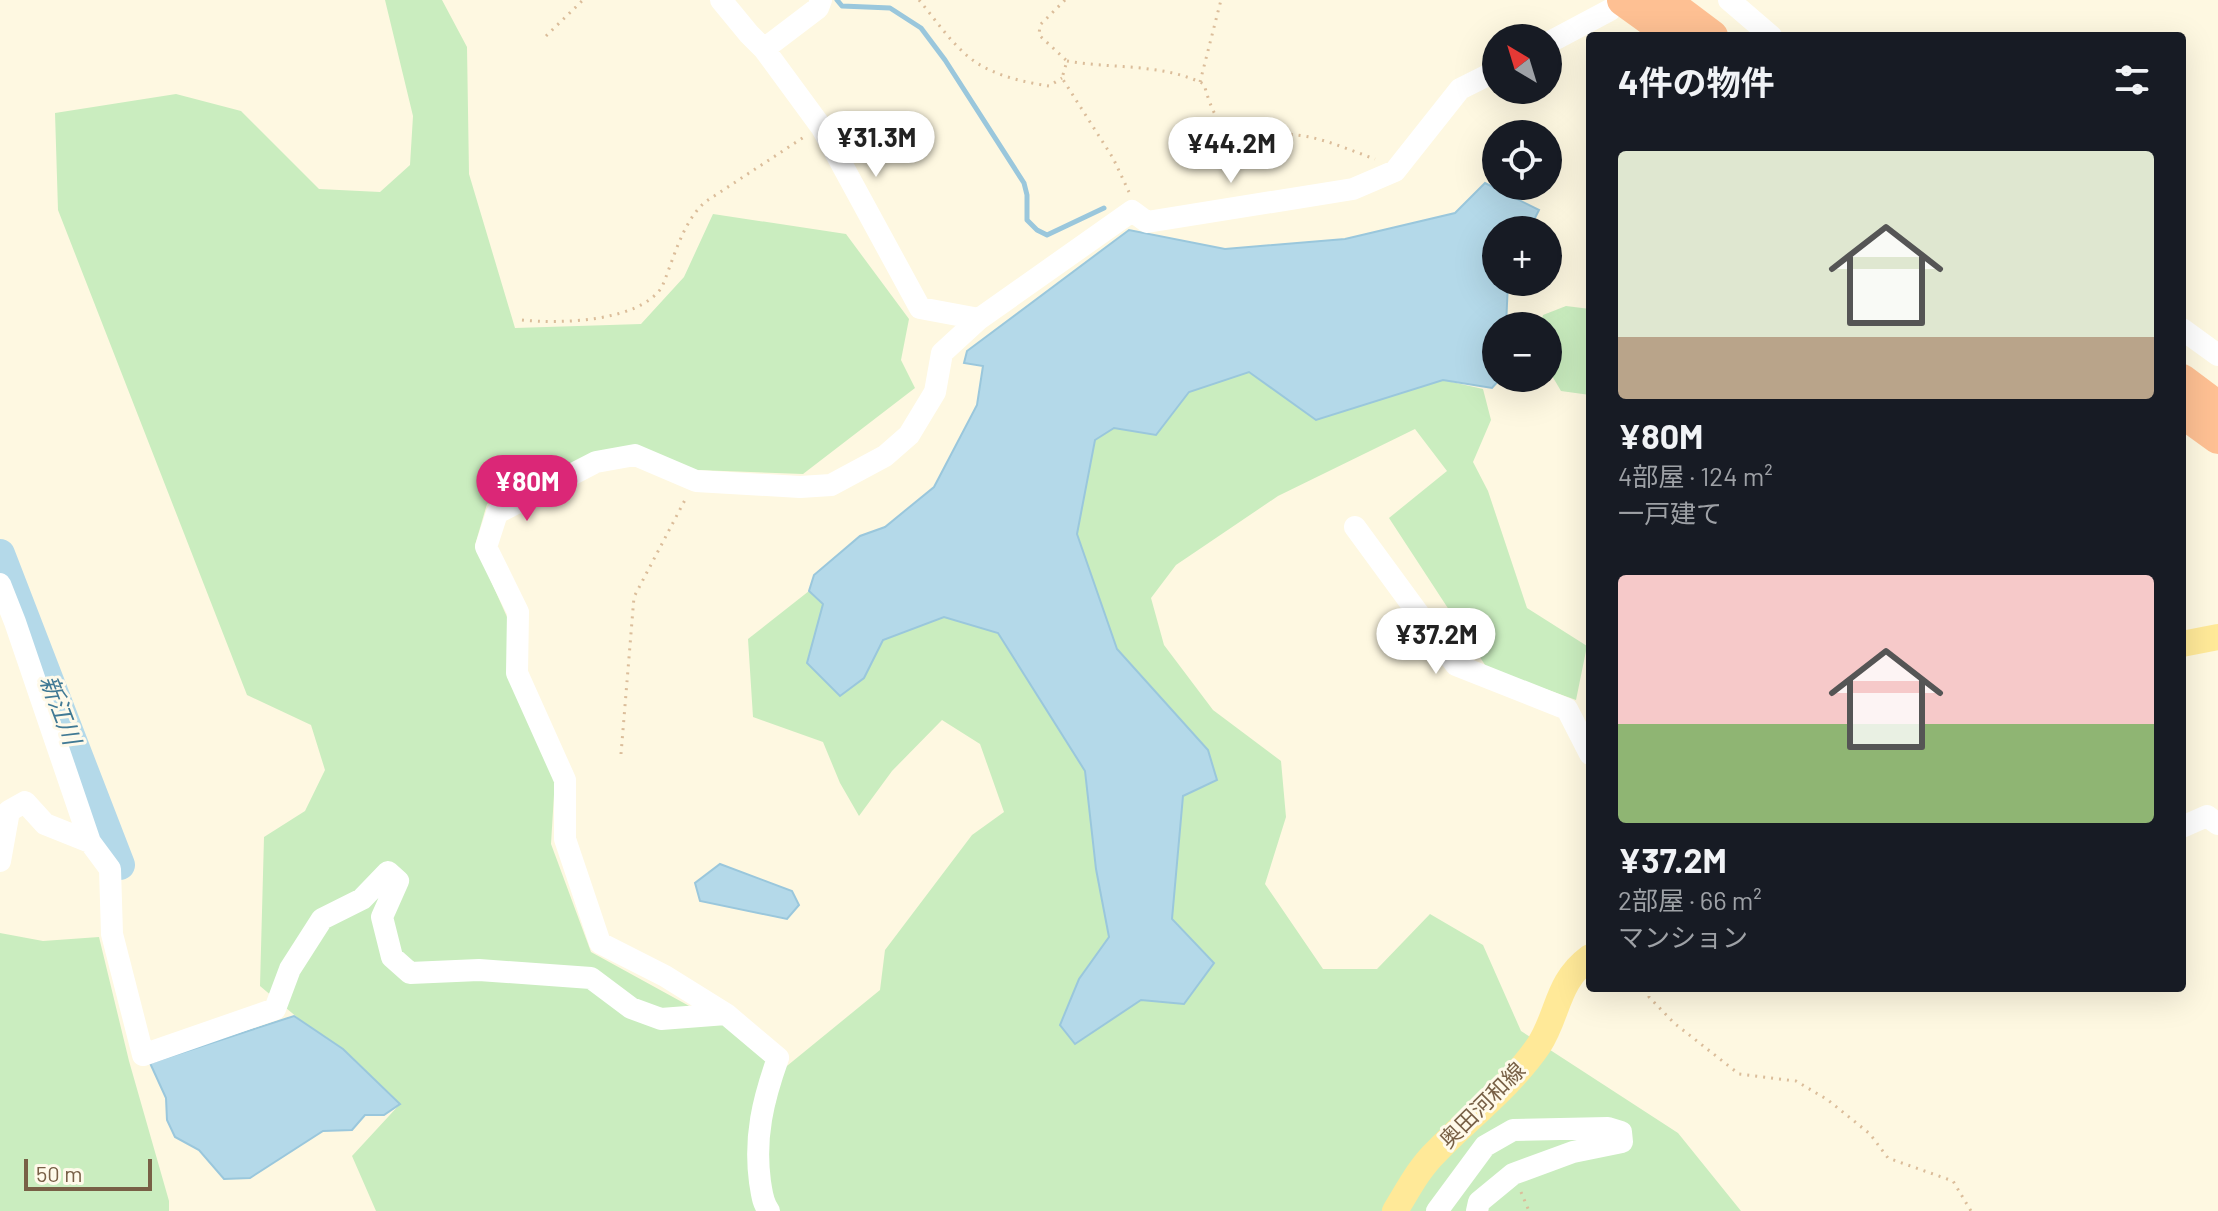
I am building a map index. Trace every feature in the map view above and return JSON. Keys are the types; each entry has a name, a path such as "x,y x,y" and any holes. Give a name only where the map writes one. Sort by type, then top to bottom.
{"highway":[{"path":"1664,0 1707,32"},
{"path":"1617,5 1666,32"},
{"path":"2186,383 2218,407"},
{"path":"2186,415 2218,438"}],"main road":[{"path":"2186,643 2218,637"},
{"name":"奥田河和線","path":"1395,1211 1421,1168 1507,1084 1540,1044 1564,986 1586,960"}],"street":[{"path":"721,0 764,49 821,126 920,308 979,319"},
{"path":"764,49 818,8 821,0"},
{"path":"1729,0 1766,32"},
{"path":"1562,35 1617,5"},
{"path":"769,1211 763,1204 757,1155 765,1095 778,1058 726,1014 665,976 600,943 565,839 565,780 517,673 518,612 486,547 497,513 596,462 635,455 696,481 800,487 831,485 885,456 909,435 935,392 942,353 979,319 1132,211 1147,222 1353,189 1395,171 1460,89 1482,78"},
{"path":"2186,332 2218,355"},
{"path":"1355,527 1456,665 1567,709 1586,746"},
{"path":"0,584 8,625 90,842 110,869 112,934 143,1055 275,1009 290,969 322,919 362,899 388,872 398,881 382,917 392,957 410,973 479,970 591,978 631,1008 661,1019 726,1014"},
{"path":"0,861 9,811 25,802 45,824 90,842"},
{"path":"2186,825 2207,816 2218,824"},
{"path":"1437,1211 1485,1146 1513,1130 1608,1128 1621,1132 1622,1142 1573,1152 1513,1174 1479,1202 1477,1211"}],"path":[{"path":"546,36 583,0"},
{"path":"919,0 957,46 984,67 1049,86 1062,78 1067,61"},
{"path":"1065,0 1038,30 1043,40 1067,61 1090,66 1177,73 1204,84 1215,117 1238,135 1313,137 1383,162 1395,171"},
{"path":"1200,82 1221,0"},
{"path":"1062,78 1121,173 1132,201 1132,211"},
{"path":"522,320 558,322 616,314 646,303 662,287 687,222 694,212 821,126"},
{"path":"621,754 634,597 696,481"},
{"path":"1649,992 1649,997 1674,1023 1739,1074 1796,1081 1828,1100 1870,1134 1888,1158 1953,1181 1971,1211"}],"green space":[{"path":"385,0 442,0 467,47 469,174 515,328 641,324 684,277 713,214 846,234 909,319 901,360 915,388 803,474 697,470 590,455 487,504 475,545 507,617 555,778 551,844 591,952 722,1024 782,1070 880,990 885,950 972,835 1004,812 980,744 942,720 892,771 859,816 840,783 823,742 753,717 748,639 809,591 823,604 807,663 864,678 883,640 944,617 998,633 1085,771 1096,869 1109,937 1079,979 1075,1044 1141,1000 1184,1004 1172,920 1183,795 1216,780 1160,698 1117,649 1077,534 1095,440 1114,428 1156,435 1189,392 1249,372 1316,420 1443,380 1482,389 1491,420 1473,462 1488,491 1527,608 1586,645 1576,700 1487,668 1389,518 1447,471 1415,429 1278,496 1176,565 1151,598 1164,645 1213,710 1281,761 1286,817 1265,884 1323,969 1377,969 1430,914 1483,945 1521,1031 1678,1133 1741,1211 376,1211 352,1156 400,1104 260,986 264,837 305,811 325,770 311,725 247,695 58,210 55,113 176,94 241,111 319,189 380,192 410,165 413,116"},
{"path":"1566,306 1586,308 1586,394 1562,391 1562,312 1551,312"},
{"path":"0,933 43,941 99,937 129,1061 169,1201 169,1211 0,1211"}],"water":[{"path":"1482,186 1482,200 1519,200 1539,210 1536,216 1482,216 1482,296 1507,296 1507,312 1482,312 1482,386 1443,380 1316,420 1249,372 1189,392 1156,435 1114,428 1095,440 1077,534 1117,649 1208,750 1217,780 1183,796 1172,919 1214,963 1184,1004 1141,1000 1075,1044 1060,1025 1079,979 1109,937 1096,869 1085,771 998,633 944,617 883,640 864,678 840,696 807,663 823,604 809,591 814,575 860,536 885,527 934,487 977,405 983,366 964,363 967,351 1129,230 1225,249 1345,239 1455,213"},
{"path":"720,864 792,891 799,905 787,919 700,901 695,883"},
{"path":"294,1016 343,1049 400,1104 384,1115 365,1115 352,1130 323,1131 250,1178 224,1179 199,1150 175,1137 167,1120 166,1098 150,1063"}],"waterway":[{"path":"837,0 842,6 890,8 921,28 1024,183 1027,220 1037,230 1047,235 1104,208"},
{"name":"新江川","path":"0,554 120,865"}]}
